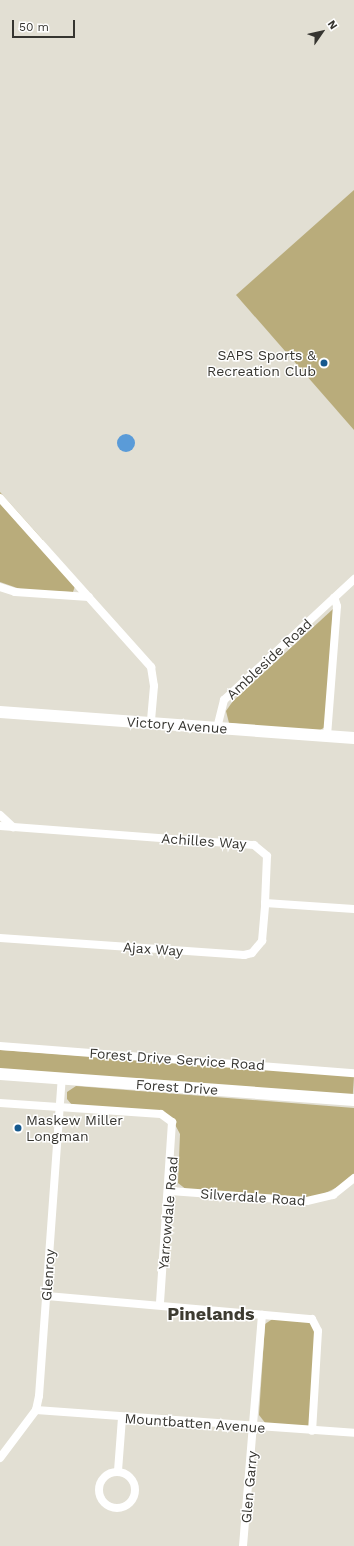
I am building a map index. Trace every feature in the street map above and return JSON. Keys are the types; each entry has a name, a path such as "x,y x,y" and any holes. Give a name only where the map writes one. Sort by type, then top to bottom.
{"street":[{"path":"0,498 151,667 154,686 151,723"},
{"name":"Ambleside Road","path":"217,728 224,700 354,579"},
{"path":"0,587 15,592 89,597"},
{"name":"Ambleside Road","path":"327,736 337,606 334,597"},
{"name":"Victory Avenue","path":"0,712 354,738"},
{"path":"0,815 14,827"},
{"name":"Achilles Way","path":"0,826 254,845 267,856 265,902"},
{"path":"265,902 354,909"},
{"name":"Ajax Way","path":"0,938 244,955 252,953 262,941 265,902"},
{"name":"Forest Drive Service Road","path":"0,1046 354,1073"},
{"name":"Forest Drive","path":"0,1074 354,1100"},
{"name":"Glenroy","path":"36,1410 62,1078"},
{"path":"0,1103 60,1106"},
{"name":"Yarrowdale Road","path":"60,1106 161,1114 172,1122 170,1191 160,1305"},
{"name":"Silverdale Road","path":"170,1191 307,1201 333,1195 354,1178"},
{"path":"46,1296 262,1315 306,1316 317,1324 312,1431"},
{"name":"Glen Garry","path":"243,1546 255,1427 262,1315"},
{"path":"0,1458 36,1410"},
{"name":"Mountbatten Avenue","path":"36,1410 122,1418 354,1433"},
{"path":"118,1472 122,1418"},
{"path":"118,1472 130,1477 135,1490 130,1503 116,1508 105,1504 98,1492 103,1477 118,1472"}],"shaded area":[{"name":"SAPS Sports & Recreation Club","path":"354,190 354,430 236,295"},
{"path":"0,492 43,540 40,546 75,586 73,592 23,590 0,582"},
{"path":"333,609 325,727 317,732 229,723 226,711 233,701"},
{"path":"0,1050 354,1075 353,1095 0,1070"},
{"path":"76,1086 354,1108 354,1179 315,1198 187,1190 178,1183 180,1134 171,1117 72,1105 67,1099 67,1092"},
{"path":"274,1318 309,1321 316,1331 309,1426 266,1424 259,1415 265,1324"}],"water":[{"path":"126,434 132,437 135,443 132,449 126,452 120,449 117,443 120,437"}],"place":[{"name":"SAPS Sports & Recreation Club","path":"324,363"},
{"name":"Maskew Miller Longman","path":"18,1128"}],"district":[{"name":"Pinelands","path":"211,1314"}]}
